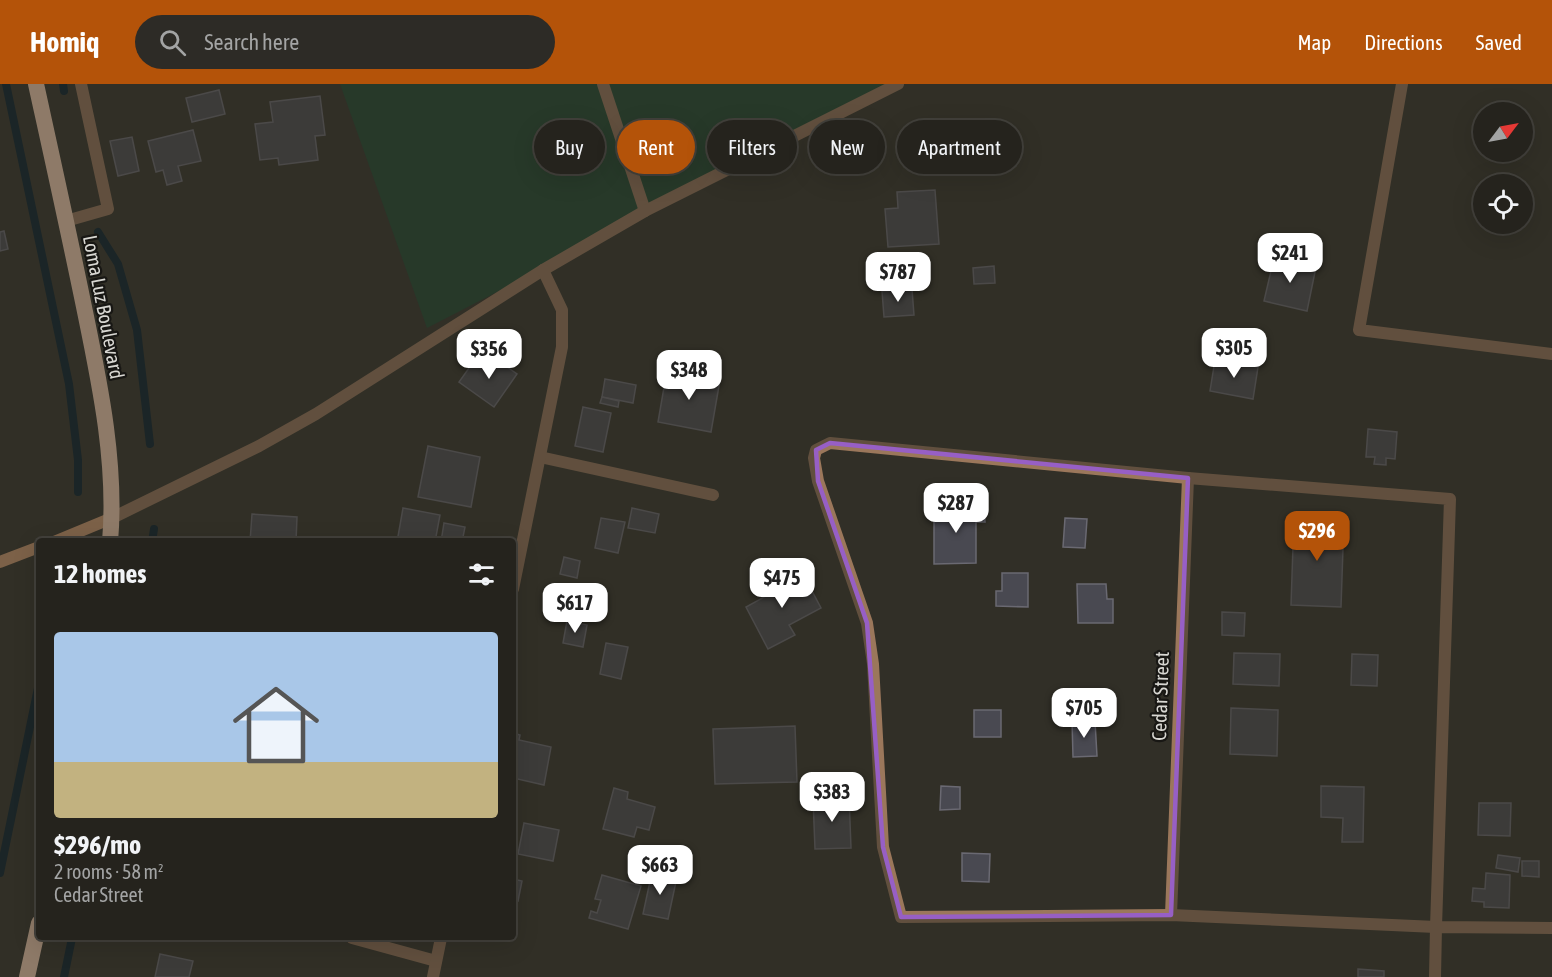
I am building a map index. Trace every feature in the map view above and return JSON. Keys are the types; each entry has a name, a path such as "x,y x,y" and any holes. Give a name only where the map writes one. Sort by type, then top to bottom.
{"highway":[{"name":"Loma Luz Boulevard","path":"36,84 94,357 107,442 112,518 110,538"},
{"path":"27,977 36,936"}],"main road":[{"path":"64,538 112,518"},
{"path":"0,562 36,548"}],"street":[{"path":"66,221 108,209 81,84"},
{"path":"603,84 645,211"},
{"path":"112,518 259,446 316,414 543,270 645,211 898,84"},
{"path":"1402,84 1359,330 1552,354"},
{"path":"516,574 562,347 562,310 543,270"},
{"path":"1435,977 1436,927 1450,499 1188,478 823,444 814,458 818,481 867,623 873,664 883,847 900,917 1171,915 1436,927 1552,928"},
{"path":"540,457 713,495"},
{"name":"Cedar Street","path":"1171,915 1188,478"},
{"path":"359,940 436,961"},
{"path":"433,977 441,940"}],"highlighted area":[{"path":"830,443 1188,478 1171,915 901,917 883,847 867,623 818,481 816,450"}],"green space":[{"path":"340,84 901,84 831,120 809,120 809,131 797,138 797,120 707,120 707,174 726,174 427,328"}],"building":[{"path":"219,90 225,114 192,122 186,98"},
{"path":"320,96 325,135 315,136 318,160 279,165 278,158 260,160 255,124 273,122 270,102"},
{"path":"193,130 201,161 178,166 182,181 167,185 163,170 156,172 148,141"},
{"path":"132,137 139,171 118,176 110,141"},
{"path":"935,190 939,244 888,247 885,209 898,208 897,192"},
{"path":"4,231 8,249 0,251 0,232"},
{"path":"1274,258 1316,267 1307,311 1264,301"},
{"path":"994,266 995,283 974,284 973,268"},
{"path":"912,289 914,315 884,317 882,291"},
{"path":"493,357 517,374 494,407 459,382 474,361 485,368"},
{"path":"1215,360 1258,367 1253,399 1210,391"},
{"path":"667,370 720,380 711,432 658,422"},
{"path":"605,379 636,385 633,403 602,397"},
{"path":"602,397 619,401 618,407 600,403"},
{"path":"583,407 611,413 603,452 575,446"},
{"path":"1368,429 1397,432 1395,459 1386,458 1386,465 1374,464 1375,457 1366,457"},
{"path":"428,446 480,457 471,507 418,497"},
{"path":"934,507 984,507 985,522 976,522 976,563 934,564"},
{"path":"403,508 440,515 436,538 398,538"},
{"path":"632,508 659,514 655,533 628,528"},
{"path":"252,514 297,517 296,538 250,538"},
{"path":"1294,517 1344,519 1341,607 1291,605"},
{"path":"601,518 625,522 618,553 595,548"},
{"path":"1065,518 1087,519 1085,548 1063,547"},
{"path":"444,523 465,527 463,538 442,538"},
{"path":"564,557 580,561 577,578 560,574"},
{"path":"1002,573 1028,573 1028,607 996,606 996,591 1002,591"},
{"path":"803,574 821,608 789,625 795,635 768,649 746,607 766,596 761,585 779,576 784,584"},
{"path":"1077,584 1106,584 1107,599 1113,599 1113,623 1078,623"},
{"path":"1222,612 1245,613 1244,636 1222,635"},
{"path":"567,621 587,625 583,647 563,643"},
{"path":"606,643 628,647 621,679 600,674"},
{"path":"1234,653 1280,654 1279,686 1233,684"},
{"path":"1352,654 1378,655 1377,686 1351,685"},
{"path":"1231,708 1278,710 1277,756 1230,754"},
{"path":"974,710 1001,710 1001,737 974,737"},
{"path":"1072,721 1095,721 1097,756 1073,757"},
{"path":"795,726 797,782 715,784 713,729"},
{"path":"516,734 520,735 519,740 551,747 544,785 516,779"},
{"path":"941,786 960,787 960,809 940,810"},
{"path":"1321,786 1364,787 1363,842 1342,842 1343,818 1321,817"},
{"path":"614,788 628,792 627,799 655,807 649,830 637,827 634,837 603,829"},
{"path":"849,796 851,848 815,849 813,798"},
{"path":"1479,803 1511,803 1510,836 1478,835"},
{"path":"524,823 559,830 553,861 518,854"},
{"path":"962,853 990,854 989,882 962,881"},
{"path":"1498,855 1520,858 1518,872 1496,868"},
{"path":"1522,861 1539,861 1539,877 1522,876"},
{"path":"652,872 677,877 668,919 643,914"},
{"path":"1486,873 1510,875 1509,908 1484,907 1484,902 1472,901 1473,888 1485,889"},
{"path":"602,875 641,886 628,929 589,918 591,911 597,913 601,900 595,899"},
{"path":"516,880 522,881 518,901 516,901"},
{"path":"160,954 193,961 189,977 155,977"},
{"path":"1358,969 1384,971 1384,977 1358,977"}],"waterway":[{"path":"6,84 69,384 78,460 78,492"},
{"path":"63,84 64,91"},
{"path":"98,232 118,264 137,330 150,444"},
{"path":"153,538 154,529"},
{"path":"0,873 36,698"},
{"path":"64,977 72,940"}]}
